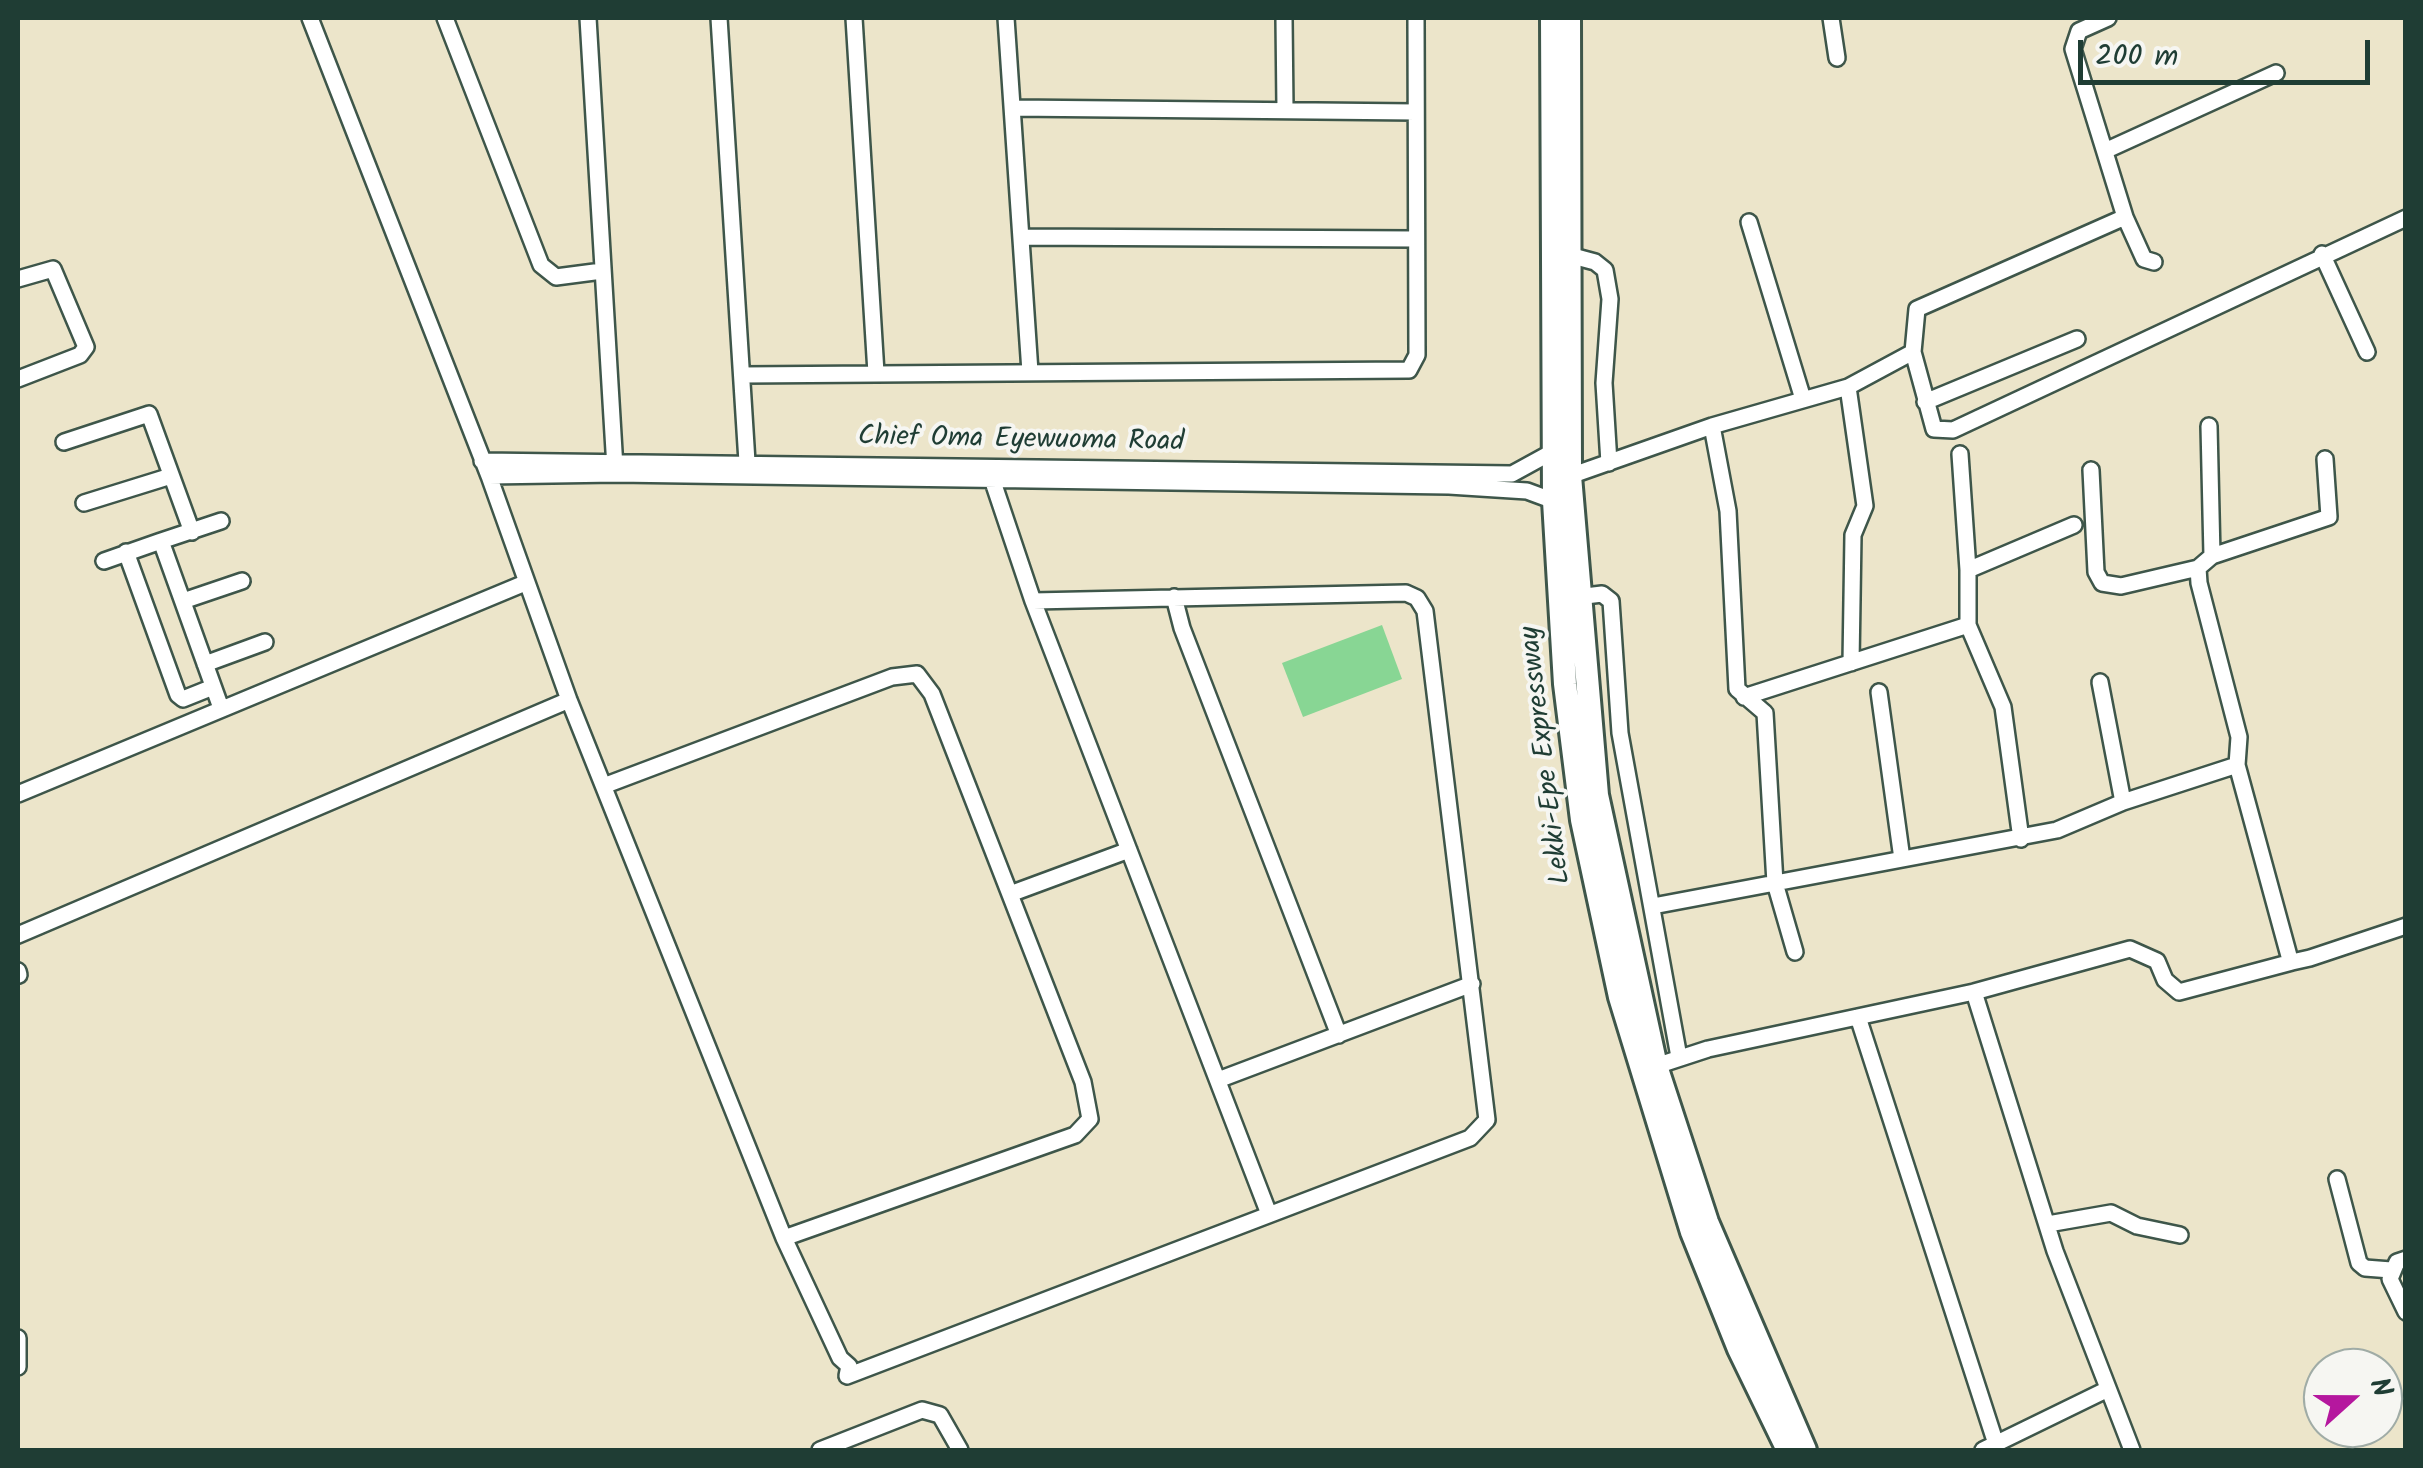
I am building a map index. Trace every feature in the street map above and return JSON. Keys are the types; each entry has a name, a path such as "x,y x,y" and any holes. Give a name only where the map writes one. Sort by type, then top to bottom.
{"highway":[{"name":"Lekki-Epe Expressway","path":"1552,18 1561,61 1569,255 1570,476 1577,596 1597,794 1656,1066 1707,1222 1805,1450"},
{"name":"Lekki-Epe Expressway","path":"1569,18 1561,61 1554,502 1565,684 1582,820 1620,997 1692,1232 1739,1348 1788,1450"}],"street":[{"path":"310,18 485,468 569,700 784,1238 840,1358 849,1366 847,1376 1481,1131 1487,1120 1425,611 1417,598 1406,593 1032,601"},
{"path":"444,18 541,265 556,277 602,271"},
{"path":"588,18 615,467"},
{"path":"719,18 746,462"},
{"path":"854,18 876,373"},
{"path":"1006,18 1030,372"},
{"path":"1284,18 1285,109"},
{"path":"743,376 1409,370 1417,355 1416,18"},
{"path":"1831,18 1837,58"},
{"path":"2108,18 2079,32 2073,49 2125,217 2144,259 2154,262"},
{"path":"2107,150 2276,73"},
{"path":"1013,108 1416,112"},
{"path":"2125,217 1917,309 1913,352 1934,429 1952,430 2406,218"},
{"path":"1749,222 1804,399"},
{"path":"1022,237 1415,240"},
{"path":"2322,254 2367,352"},
{"path":"1569,255 1595,262 1605,270 1610,299 1604,383 1608,464"},
{"path":"18,280 53,269 86,347 80,356 18,379"},
{"path":"1925,402 2076,339"},
{"path":"1570,476 1712,426 1848,387 1913,352"},
{"path":"1568,384 1604,383"},
{"path":"1848,387 1865,506 1853,535 1851,663"},
{"path":"64,442 149,414 192,532"},
{"path":"1712,426 1730,528 1737,689 1758,703 1765,713 1775,883 1795,952"},
{"path":"2210,426 2212,556"},
{"name":"Chief Oma Eyewuoma Road","path":"615,467 746,462 989,473 1512,474 1554,451"},
{"path":"1960,454 1968,625 2003,707 2021,839"},
{"path":"2091,470 2096,572 2102,583 2121,586 2198,568 2212,556 2329,518 2325,459"},
{"name":"Chief Oma Eyewuoma Road","path":"485,468 989,473 1449,486 1527,491 1554,502"},
{"path":"989,473 1032,601 1269,1214"},
{"path":"84,504 172,476"},
{"path":"104,561 221,521"},
{"path":"1968,570 2074,525"},
{"path":"161,541 221,708"},
{"path":"126,552 178,695 183,699 212,688"},
{"path":"2198,568 2239,737 2237,765 2292,962"},
{"path":"183,601 242,582"},
{"path":"18,794 525,583"},
{"path":"1577,596 1602,594 1611,601 1620,733 1679,1057"},
{"path":"1174,597 1182,628 1340,1035"},
{"path":"1744,697 1968,625"},
{"path":"205,664 265,642"},
{"path":"606,786 892,677 916,674 932,694 1083,1082 1089,1105 1084,1128 784,1238"},
{"path":"2100,682 2123,802"},
{"path":"1878,692 1902,860"},
{"path":"18,935 569,700"},
{"path":"1653,906 2021,839 2057,830 2123,802 2237,765"},
{"path":"1010,894 1130,850"},
{"path":"1656,1066 1679,1057 1974,992 2130,949 2157,960 2165,980 2179,992 2406,926"},
{"path":"1218,1080 1472,984"},
{"path":"1974,992 2048,1224 2106,1390 2132,1450"},
{"path":"1644,1011 1669,1006"},
{"path":"1858,1017 1990,1448 2106,1390"},
{"path":"2337,1179 2359,1263 2365,1268 2392,1270"},
{"path":"2048,1224 2111,1213 2137,1226 2180,1235"},
{"path":"2406,1259 2392,1270 2390,1279 2406,1312"},
{"path":"18,1338 18,1367"},
{"path":"820,1450 922,1410 940,1415 960,1450"}],"green space":[{"path":"1382,625 1402,679 1303,717 1282,663"}]}
